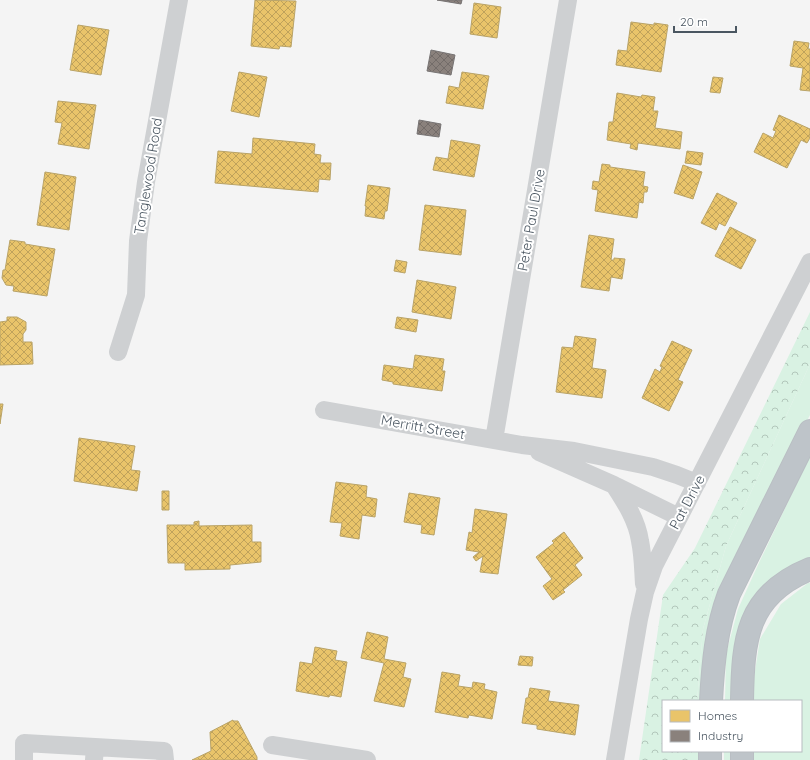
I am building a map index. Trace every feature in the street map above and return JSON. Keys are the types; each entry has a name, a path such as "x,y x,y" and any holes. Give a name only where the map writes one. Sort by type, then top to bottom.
{"highway":[{"path":"711,700 714,654 719,625 727,599 736,577 810,431"},
{"path":"742,700 744,652 746,640 754,617 768,596 778,586 810,569"}],"street":[{"name":"Tanglewood Road","path":"118,352 136,295 138,241 146,182 179,0"},
{"name":"Peter Paul Drive","path":"494,440 568,0"},
{"name":"Pat Drive","path":"615,760 638,619 654,566 810,262"},
{"name":"Merritt Street","path":"324,410 522,445 574,451 641,464 678,475 697,483"},
{"name":"Merritt Street","path":"522,445 614,485 679,517"},
{"path":"614,485 627,506 640,539 645,592"},
{"path":"24,760 24,743 95,753 164,751 165,760"},
{"path":"272,745 367,760"}],"green space":[{"path":"810,312 810,364 726,546 703,629 697,700 662,700 662,752 692,752 692,760 639,760 663,595 695,548"},
{"path":"810,364 810,415 776,479 705,700 697,700 703,629 726,546"},
{"path":"810,456 810,564 767,589 735,700 725,700 726,654 738,609"},
{"path":"810,583 810,760 753,760 753,752 802,752 802,700 754,700 754,677 760,639 781,604"},
{"path":"692,752 704,752 703,760 692,760"},
{"path":"724,752 734,752 734,760 724,760"}],"building: Homes":[{"path":"255,0 296,1 291,47 280,46 279,49 251,46"},
{"path":"474,3 501,7 497,38 470,34"},
{"path":"631,22 668,25 661,72 616,65 618,50 627,51"},
{"path":"78,25 109,30 101,75 70,70"},
{"path":"794,41 809,43 810,91 800,90 803,68 790,66"},
{"path":"239,72 267,77 259,117 231,111"},
{"path":"462,72 489,76 483,109 446,103 449,86 459,88"},
{"path":"713,77 723,78 720,93 710,92"},
{"path":"617,93 641,97 642,95 655,97 653,111 658,111 655,128 682,132 680,149 638,143 637,150 630,148 631,144 607,140 609,122 613,122"},
{"path":"58,101 96,105 89,149 58,144 62,123 55,122"},
{"path":"779,115 810,129 810,138 807,143 801,140 787,168 754,152 763,133 773,138 776,131 773,130"},
{"path":"253,138 315,144 314,154 321,155 320,163 331,163 330,180 319,179 318,192 215,183 218,151 252,154"},
{"path":"451,140 480,145 474,177 433,170 436,157 448,159"},
{"path":"687,151 703,153 701,165 685,163"},
{"path":"602,164 610,165 610,167 645,172 643,186 648,187 647,192 644,192 643,203 639,202 637,218 595,211 598,190 592,189 593,181 599,182"},
{"path":"683,165 702,172 693,199 674,193"},
{"path":"45,172 76,177 69,230 37,225"},
{"path":"368,185 390,188 387,211 385,211 384,219 365,216"},
{"path":"717,193 737,203 725,226 719,223 716,230 701,223"},
{"path":"425,205 466,210 461,255 419,250"},
{"path":"730,227 756,240 741,269 715,256"},
{"path":"589,235 614,239 611,260 614,260 614,258 625,259 622,279 611,277 609,291 581,287"},
{"path":"10,240 55,249 47,296 13,291 14,286 6,285 2,278 3,270 5,270"},
{"path":"396,260 407,262 405,273 394,271"},
{"path":"417,280 456,287 451,319 412,312"},
{"path":"7,317 17,317 26,322 23,342 32,342 33,364 0,365 0,322 7,321"},
{"path":"397,317 418,320 416,332 395,328"},
{"path":"575,336 596,339 592,368 606,370 602,398 556,392 562,347 573,348"},
{"path":"672,341 692,350 678,380 683,382 669,411 642,398 655,369 660,372 662,367 660,366"},
{"path":"415,355 444,359 442,371 445,371 442,391 393,384 393,382 382,380 384,365 413,369"},
{"path":"0,404 3,404 0,424"},
{"path":"79,438 135,446 131,470 140,471 137,491 74,481"},
{"path":"336,482 367,486 366,497 377,499 375,517 362,515 359,539 340,536 342,523 330,522"},
{"path":"162,491 169,491 169,510 162,510"},
{"path":"409,493 440,498 434,535 421,533 422,525 404,522"},
{"path":"475,509 507,514 498,574 480,572 483,556 476,561 473,557 479,552 466,550 469,532 472,533"},
{"path":"199,521 199,526 252,525 252,542 261,542 261,562 230,565 230,569 185,570 185,563 168,563 167,525 194,525 194,522"},
{"path":"564,532 583,558 575,565 582,575 563,590 565,592 553,600 543,586 552,579 536,557 554,543 552,541"},
{"path":"367,632 388,637 384,659 406,663 403,677 411,679 404,707 374,701 384,663 361,658"},
{"path":"315,647 337,651 335,660 347,662 341,697 330,695 329,697 296,691 300,662 312,664"},
{"path":"520,656 533,657 532,666 518,665"},
{"path":"442,672 460,675 458,686 472,688 473,682 485,684 484,689 497,692 492,719 469,715 468,718 435,712"},
{"path":"530,688 550,691 548,701 579,705 575,735 537,729 537,725 522,723 526,698 528,698"},
{"path":"233,720 238,721 257,757 257,760 192,760 211,751 210,732"}],"building: Industry":[{"path":"437,0 462,0 461,4"},
{"path":"431,50 455,55 451,75 427,71"},
{"path":"419,120 441,124 439,137 417,134"}]}
